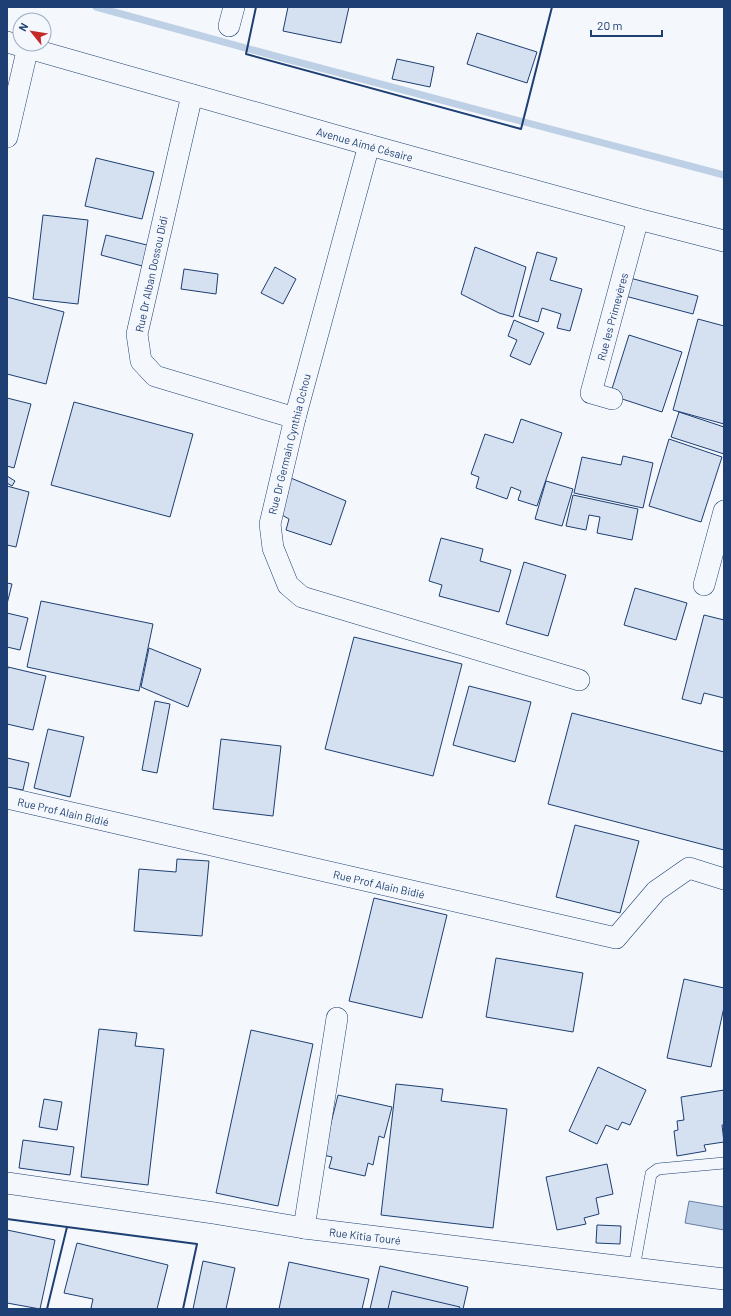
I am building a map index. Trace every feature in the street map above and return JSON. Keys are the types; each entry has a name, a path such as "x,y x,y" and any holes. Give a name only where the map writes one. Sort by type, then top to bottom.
{"street":[{"path":"7,137 27,52"},
{"name":"Avenue Aimé Césaire","path":"45,52 369,145 724,241"},
{"name":"Rue Dr Alban Dossou Didi","path":"192,95 137,334 141,361 155,376 295,418"},
{"name":"Rue Dr Germain Cynthia Ochou","path":"369,145 295,418 270,524 273,548 288,585 302,597 579,680"},
{"name":"Rue les Primevères","path":"612,399 591,393 638,218"},
{"path":"704,585 724,511"},
{"name":"Rue Prof Alain Bidié","path":"7,798 616,938 656,891 689,868 724,879"},
{"path":"304,1228 337,1018"},
{"name":"Rue Kitia Touré","path":"7,1183 214,1213 304,1228 724,1278"}],"lane":[{"path":"634,1268 651,1174 658,1169 724,1163"}],"water":[{"path":"689,1201 724,1207 724,1230 685,1223"}],"building":[{"path":"288,7 349,7 341,43 283,31"},
{"path":"477,33 537,52 527,83 467,64"},
{"path":"397,59 434,67 430,87 392,79"},
{"path":"96,158 154,172 142,219 85,206"},
{"path":"43,215 88,220 78,304 33,299"},
{"path":"106,235 151,246 146,267 101,255"},
{"path":"475,247 526,267 513,317 499,313 461,294"},
{"path":"537,252 557,258 550,280 582,289 570,331 557,328 561,314 542,308 538,322 519,316"},
{"path":"275,267 296,279 283,304 261,293"},
{"path":"184,269 218,274 216,294 181,289"},
{"path":"630,278 698,296 693,314 625,296"},
{"path":"7,297 64,312 46,384 7,374"},
{"path":"698,319 724,326 724,424 673,410"},
{"path":"514,320 544,333 530,365 510,356 517,340 508,336"},
{"path":"629,335 682,352 662,412 610,395"},
{"path":"7,398 31,404 14,468 7,466"},
{"path":"74,402 193,434 170,517 51,485"},
{"path":"679,412 724,427 724,454 671,437"},
{"path":"521,419 562,433 537,506 518,500 521,491 511,487 507,499 476,488 479,477 471,474 485,434 513,443"},
{"path":"669,439 722,457 701,522 649,506"},
{"path":"623,456 653,463 643,508 574,493 582,457 621,465"},
{"path":"7,476 15,481 12,486 7,483"},
{"path":"286,476 346,501 331,545 286,530 289,519 275,511"},
{"path":"546,481 573,489 562,526 535,519"},
{"path":"7,486 29,492 16,547 7,545"},
{"path":"573,495 638,509 632,540 597,533 600,517 589,515 586,530 566,526"},
{"path":"441,538 483,549 480,561 511,570 499,612 439,596 442,585 429,581"},
{"path":"524,562 566,575 548,636 506,624"},
{"path":"7,583 12,584 7,604"},
{"path":"635,588 687,603 676,640 624,625"},
{"path":"41,601 153,624 139,691 27,667"},
{"path":"7,613 28,618 20,650 7,647"},
{"path":"704,615 724,620 724,698 704,693 701,704 682,699"},
{"path":"354,637 462,664 433,776 325,749"},
{"path":"149,648 201,669 188,707 141,687"},
{"path":"8,667 46,676 33,730 7,724"},
{"path":"469,686 531,702 515,762 453,745"},
{"path":"155,701 170,704 157,773 142,770"},
{"path":"572,713 724,752 724,850 548,804"},
{"path":"48,729 84,737 70,797 34,788"},
{"path":"221,739 281,746 273,816 213,809"},
{"path":"7,758 29,763 23,790 7,787"},
{"path":"575,825 639,841 620,913 556,897"},
{"path":"177,859 209,861 202,936 134,931 139,869 176,872"},
{"path":"374,898 447,915 422,1018 349,1001"},
{"path":"496,958 583,973 573,1032 486,1017"},
{"path":"684,979 724,988 724,1007 711,1067 667,1058"},
{"path":"99,1029 137,1033 135,1046 164,1049 148,1185 81,1177"},
{"path":"251,1030 313,1044 278,1206 216,1193"},
{"path":"598,1067 646,1090 630,1125 622,1122 618,1130 606,1125 597,1144 569,1131"},
{"path":"396,1084 443,1089 441,1101 507,1109 493,1228 381,1215"},
{"path":"724,1090 724,1125 722,1125 724,1142 704,1145 706,1151 677,1156 674,1131 678,1130 677,1121 684,1120 681,1097"},
{"path":"338,1095 392,1107 384,1138 379,1136 373,1165 368,1163 365,1176 329,1168 332,1157 323,1155"},
{"path":"44,1099 62,1102 57,1130 39,1127"},
{"path":"23,1140 74,1147 70,1175 19,1168"},
{"path":"607,1164 613,1194 596,1198 599,1214 584,1218 586,1224 557,1230 546,1177"},
{"path":"597,1225 621,1226 620,1244 596,1243"},
{"path":"7,1230 55,1240 40,1309 7,1303"},
{"path":"77,1243 168,1265 157,1309 94,1309 91,1308 93,1299 64,1293"},
{"path":"203,1261 235,1268 226,1309 193,1309"},
{"path":"289,1262 369,1279 362,1309 279,1309"},
{"path":"380,1266 468,1287 463,1309 370,1309"},
{"path":"392,1291 460,1307 459,1309 388,1309"}],"waterway":[{"path":"96,7 724,175"}],"wall":[{"path":"256,7 246,54 521,129 552,7"},
{"path":"7,1219 67,1228"},
{"path":"47,1309 67,1227 197,1244 183,1309"}]}
